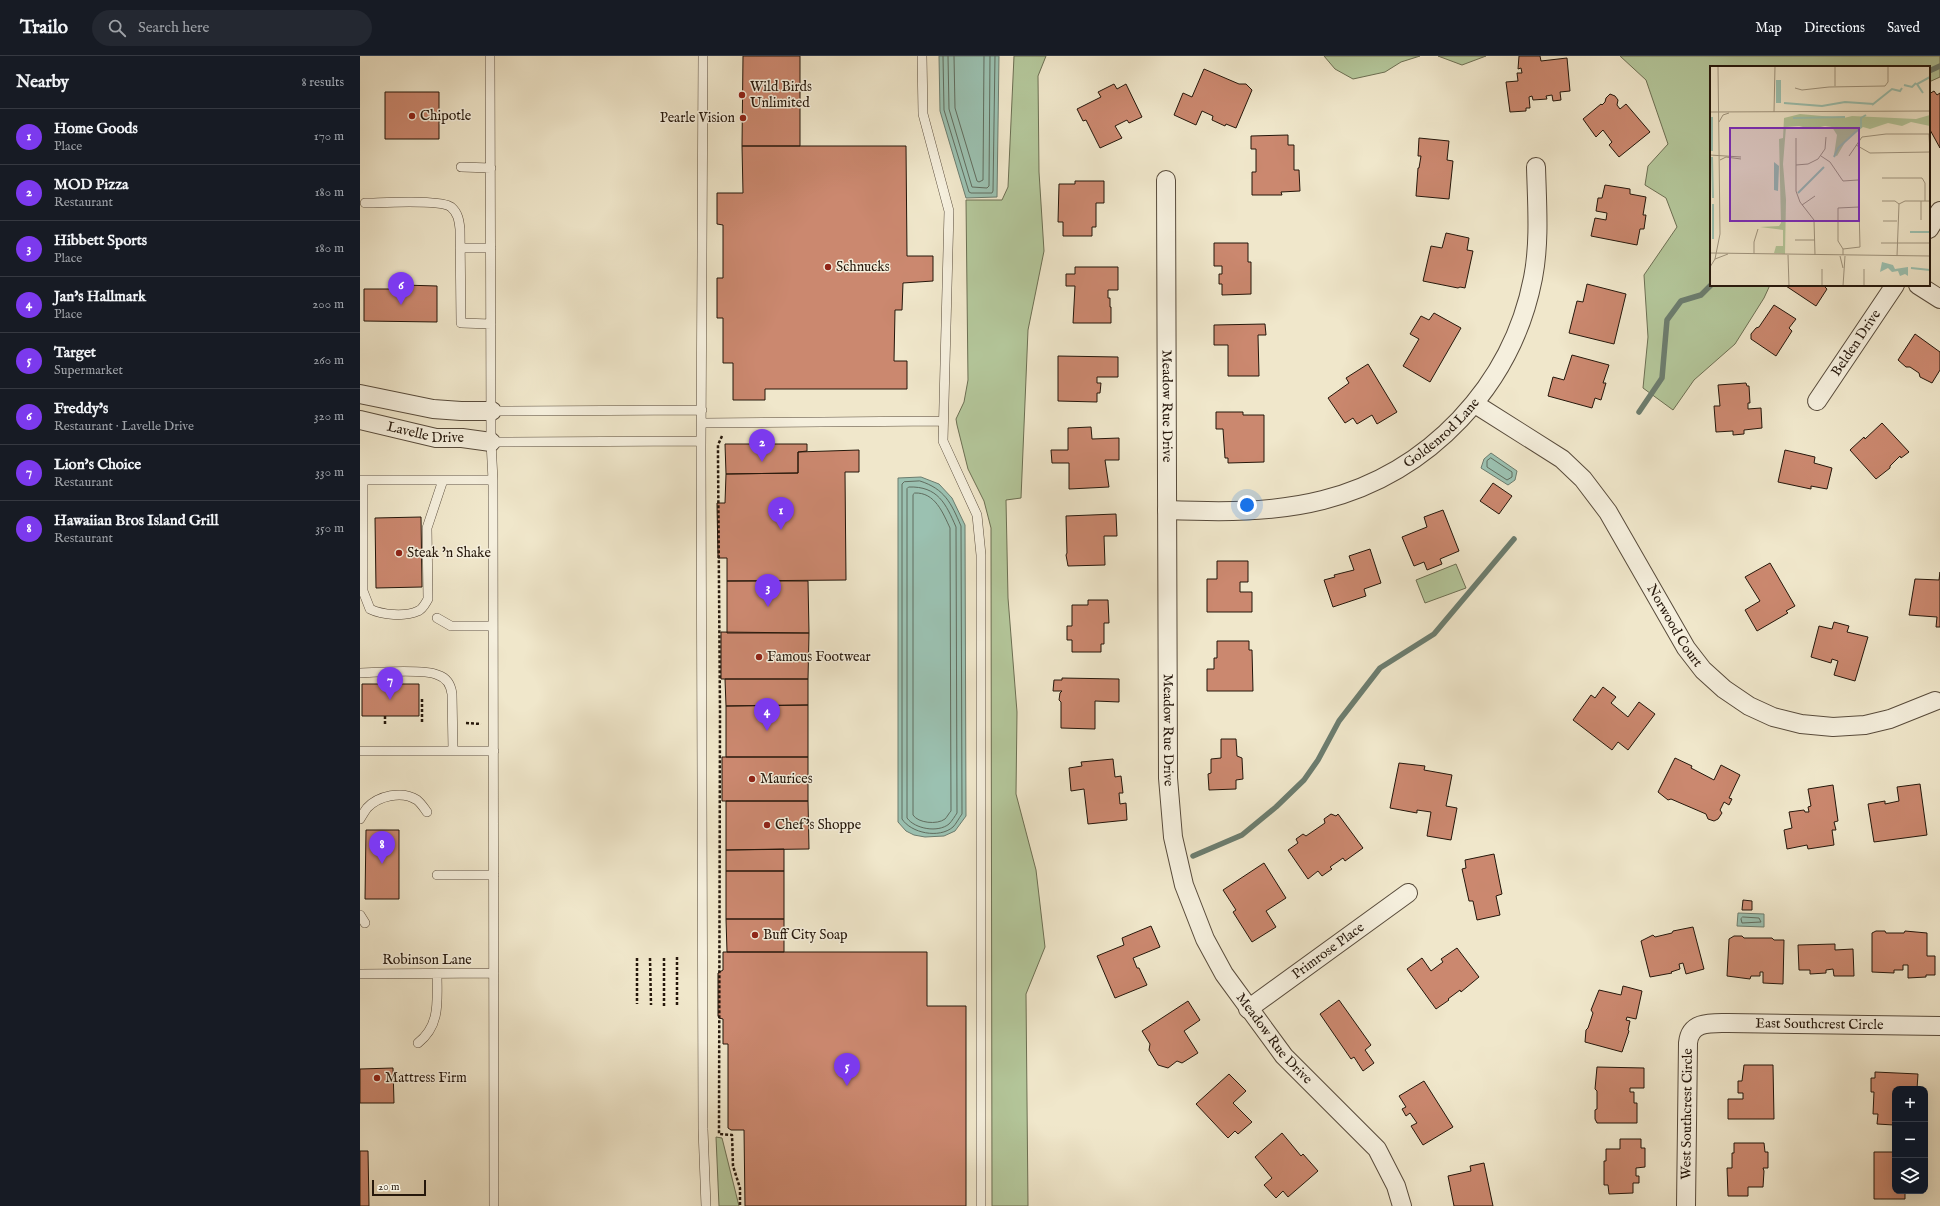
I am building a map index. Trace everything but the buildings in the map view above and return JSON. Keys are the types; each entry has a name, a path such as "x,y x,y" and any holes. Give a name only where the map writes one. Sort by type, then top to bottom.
{"street":[{"name":"Goldenrod Lane","path":"1167,510 1223,512 1278,508 1322,500 1354,491 1385,478 1413,460 1439,440 1475,404 1493,379 1510,350 1524,313 1538,242 1536,167"},
{"name":"Meadow Rue Drive","path":"1166,180 1168,778 1173,836 1184,885 1205,939 1224,974 1248,1010 1284,1056 1377,1148 1396,1186 1402,1206"},
{"path":"1930,227 1940,212"},
{"name":"Belden Drive","path":"1817,401 1894,286"},
{"path":"1920,286 1940,299"},
{"name":"Lavelle Drive","path":"360,394 433,408 461,411 492,411"},
{"name":"Norwood Court","path":"1475,404 1562,459 1583,479 1608,512 1686,648 1703,670 1749,706 1774,717 1801,724 1833,727 1865,725 1890,719 1935,701"},
{"name":"Lavelle Drive","path":"360,420 436,438 462,438 491,442"},
{"name":"Primrose Place","path":"1248,1010 1408,893"},
{"name":"East Southcrest Circle","path":"1699,1026 1706,1024 1728,1023 1940,1026"},
{"name":"West Southcrest Circle","path":"1686,1206 1688,1043 1691,1032 1699,1026"}],"lane":[{"path":"490,56 491,442 493,480 494,726 494,1206"},
{"path":"703,56 701,441 703,1129 706,1206"},
{"path":"922,56 923,114 949,211 942,421 943,441 977,515 981,555 981,1206"},
{"path":"461,167 490,168"},
{"path":"364,203 438,203 450,206 458,216 461,323 491,324"},
{"path":"460,248 491,248"},
{"path":"492,411 702,410"},
{"path":"702,423 942,421"},
{"path":"491,442 701,441"},
{"path":"443,480 427,528 428,599 424,606 418,611 409,614 384,614 370,609 363,591 361,480 443,480 493,480"},
{"path":"438,618 451,626 493,626"},
{"path":"360,673 431,672 444,678 450,686 452,694 452,750"},
{"path":"360,751 494,751"},
{"path":"360,820 367,808 378,800 390,796 408,795 418,800 427,812"},
{"path":"438,875 494,875"},
{"name":"Robinson Lane","path":"360,974 494,973"},
{"path":"418,1043 431,1030 434,1023 437,1003 438,974"}],"path":[{"path":"728,436 722,436 718,445 720,712 720,1134 732,1135 733,1166 740,1188 740,1206"},
{"path":"422,699 422,724"},
{"path":"385,716 385,724"},
{"path":"461,724 494,726"},
{"path":"677,957 677,1006"},
{"path":"637,958 637,1004"},
{"path":"650,958 651,1005"},
{"path":"664,958 664,1006"}],"shaded area":[{"path":"1014,56 1046,56 1038,76 1039,172 1044,251 1028,330 1021,498 1006,500 1008,598 1017,712 1016,794 1036,870 1045,947 1026,994 1028,1206 992,1206 991,528 984,501 968,469 956,419 964,402 968,380 966,200 1002,200 1008,187"},
{"path":"1324,56 1420,56 1401,62 1385,72 1353,79 1335,69"},
{"path":"1438,56 1486,56 1462,65"},
{"path":"1620,56 1940,56 1940,77 1930,82 1930,66 1710,66 1710,286 1770,286 1764,298 1735,344 1694,380 1673,410 1643,388 1648,337 1644,275 1677,227 1666,198 1645,185 1648,166 1668,144 1646,80"},
{"path":"1456,564 1466,588 1425,603 1416,580"},
{"path":"716,1137 722,1138 739,1206 719,1206"}],"water":[{"path":"939,56 999,56 997,197 966,198 940,111"},
{"path":"1491,453 1517,471 1515,480 1508,485 1481,468 1484,459"},
{"path":"921,477 939,484 952,498 965,525 966,816 955,831 944,836 925,837 914,835 906,831 898,822 898,478"},
{"path":"1738,913 1764,914 1764,927 1737,926"}],"waterway":[{"path":"1930,71 1940,66"},
{"path":"1639,412 1662,378 1667,320 1681,301 1701,295 1710,286"},
{"path":"1193,856 1242,835 1276,807 1304,780 1318,760 1339,721 1380,668 1434,634 1514,539"}],"place":[{"name":"Wild Birds Unlimited","path":"742,95"},
{"name":"Chipotle","path":"412,116"},
{"name":"Pearle Vision","path":"743,118"},
{"name":"Schnucks","path":"828,267"},
{"name":"Freddy's","path":"401,305"},
{"name":"MOD Pizza","path":"762,462"},
{"name":"Home Goods","path":"781,530"},
{"name":"Steak 'n Shake","path":"399,553"},
{"name":"Hibbett Sports","path":"768,607"},
{"name":"Famous Footwear","path":"759,657"},
{"name":"Lion's Choice","path":"390,700"},
{"name":"Jan's Hallmark","path":"767,731"},
{"name":"Maurices","path":"752,779"},
{"name":"Chef's Shoppe","path":"767,825"},
{"name":"Hawaiian Bros Island Grill","path":"382,864"},
{"name":"Buff City Soap","path":"755,935"},
{"name":"Mattress Firm","path":"377,1078"},
{"name":"Target","path":"847,1086"}]}
